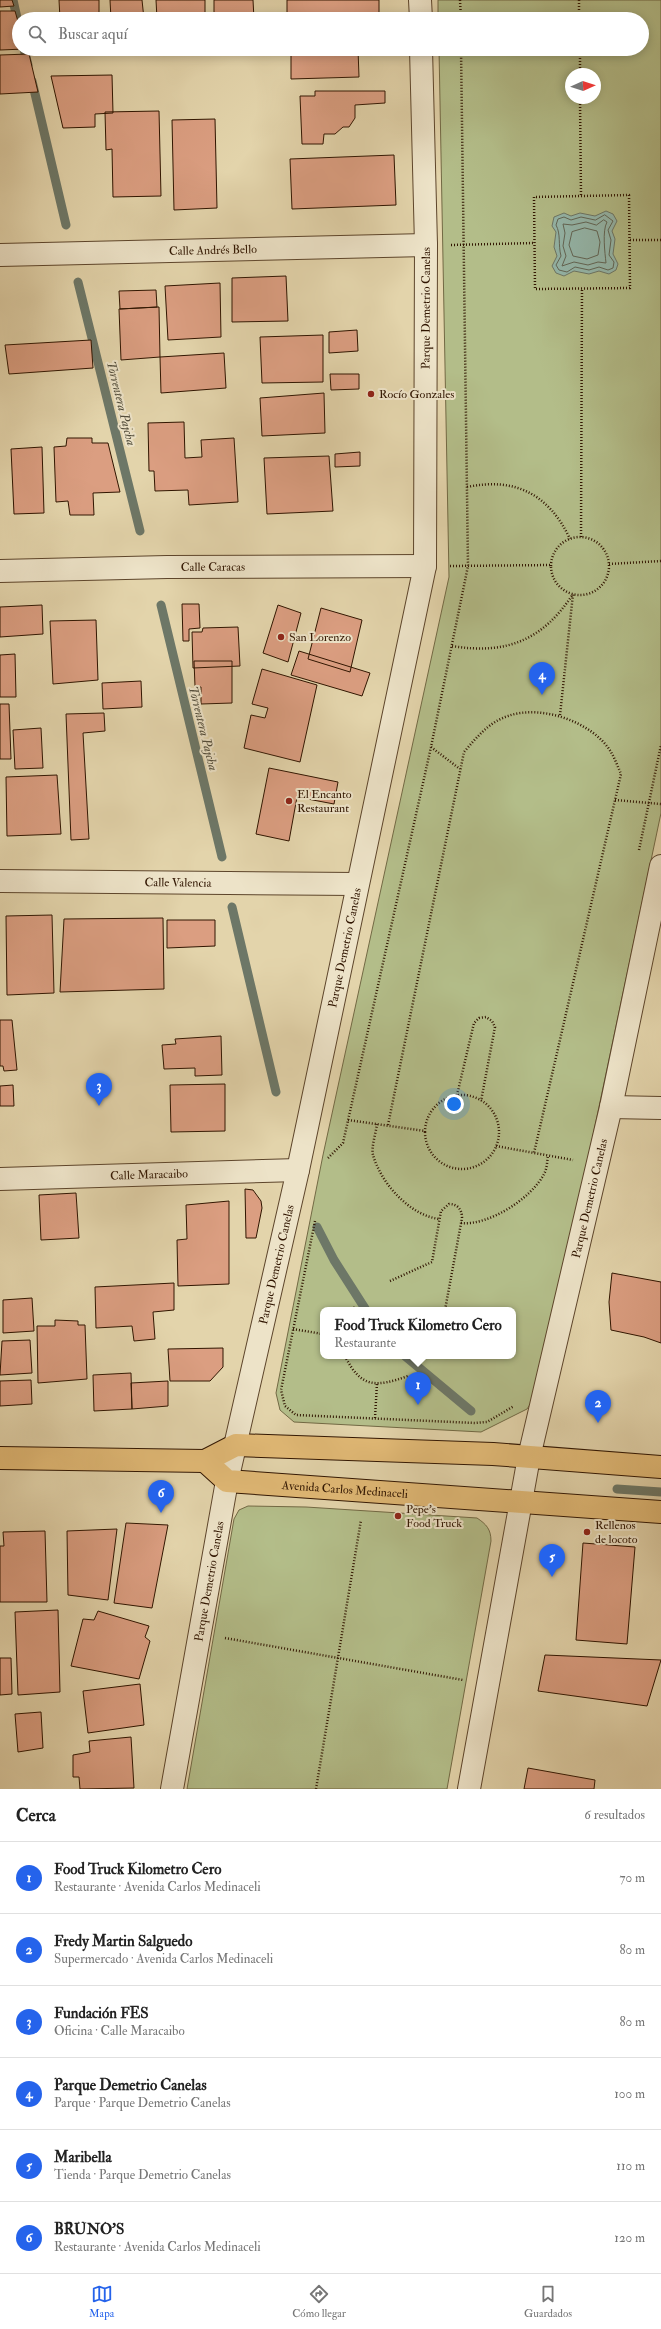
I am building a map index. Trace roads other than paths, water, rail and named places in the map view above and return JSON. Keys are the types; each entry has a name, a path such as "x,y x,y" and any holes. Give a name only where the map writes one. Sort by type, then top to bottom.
{"main road":[{"path":"0,1458 205,1461 236,1445 529,1457 661,1467"},
{"path":"205,1461 227,1481"},
{"name":"Avenida Carlos Medinaceli","path":"227,1481 661,1512"}],"street":[{"path":"420,0 421,12"},
{"name":"Parque Demetrio Canelas","path":"172,1789 227,1481 298,1170 425,566 426,245 421,56"},
{"name":"Calle Andrés Bello","path":"0,255 426,245"},
{"name":"Calle Caracas","path":"0,571 166,567 425,566"},
{"name":"Parque Demetrio Canelas","path":"469,1789 529,1457 611,1107 661,866"},
{"name":"Calle Valencia","path":"0,881 357,884"},
{"path":"611,1107 661,1108"},
{"name":"Calle Maracaibo","path":"0,1179 298,1170"}],"water":[{"path":"606,211 613,214 617,221 612,231 615,239 613,254 618,264 616,270 609,274 599,271 589,274 574,271 564,276 556,273 552,266 557,256 554,247 556,232 552,226 554,217 564,213 571,216 580,213 595,216"}],"waterway":[{"name":"Torrentera Pajcha","path":"13,0 16,12"},
{"name":"Torrentera Pajcha","path":"26,56 28,65"},
{"name":"Torrentera Pajcha","path":"32,81 66,225"},
{"name":"Torrentera Pajcha","path":"78,282 140,531"},
{"name":"Torrentera Pajcha","path":"161,605 222,857"},
{"name":"Torrentera Pajcha","path":"232,907 276,1092"},
{"name":"Torrentera Pajcha","path":"317,1227 334,1260 364,1307"},
{"name":"Torrentera Pajcha","path":"409,1359 471,1411"},
{"name":"Torrentera Pajcha","path":"617,1489 661,1492"}],"place":[{"name":"Rocío Gonzales","path":"371,394"},
{"name":"San Lorenzo","path":"281,637"},
{"name":"Parque Demetrio Canelas","path":"542,695"},
{"name":"El Encanto Restaurant","path":"289,801"},
{"name":"Fundación FES","path":"99,1106"},
{"name":"Food Truck Kilometro Cero","path":"418,1405"},
{"name":"Fredy Martin Salguedo","path":"598,1423"},
{"name":"BRUNO'S","path":"161,1513"},
{"name":"Pepe's Food Truck","path":"398,1516"},
{"name":"Rellenos de locoto","path":"587,1532"},
{"name":"Maribella","path":"552,1577"}]}
